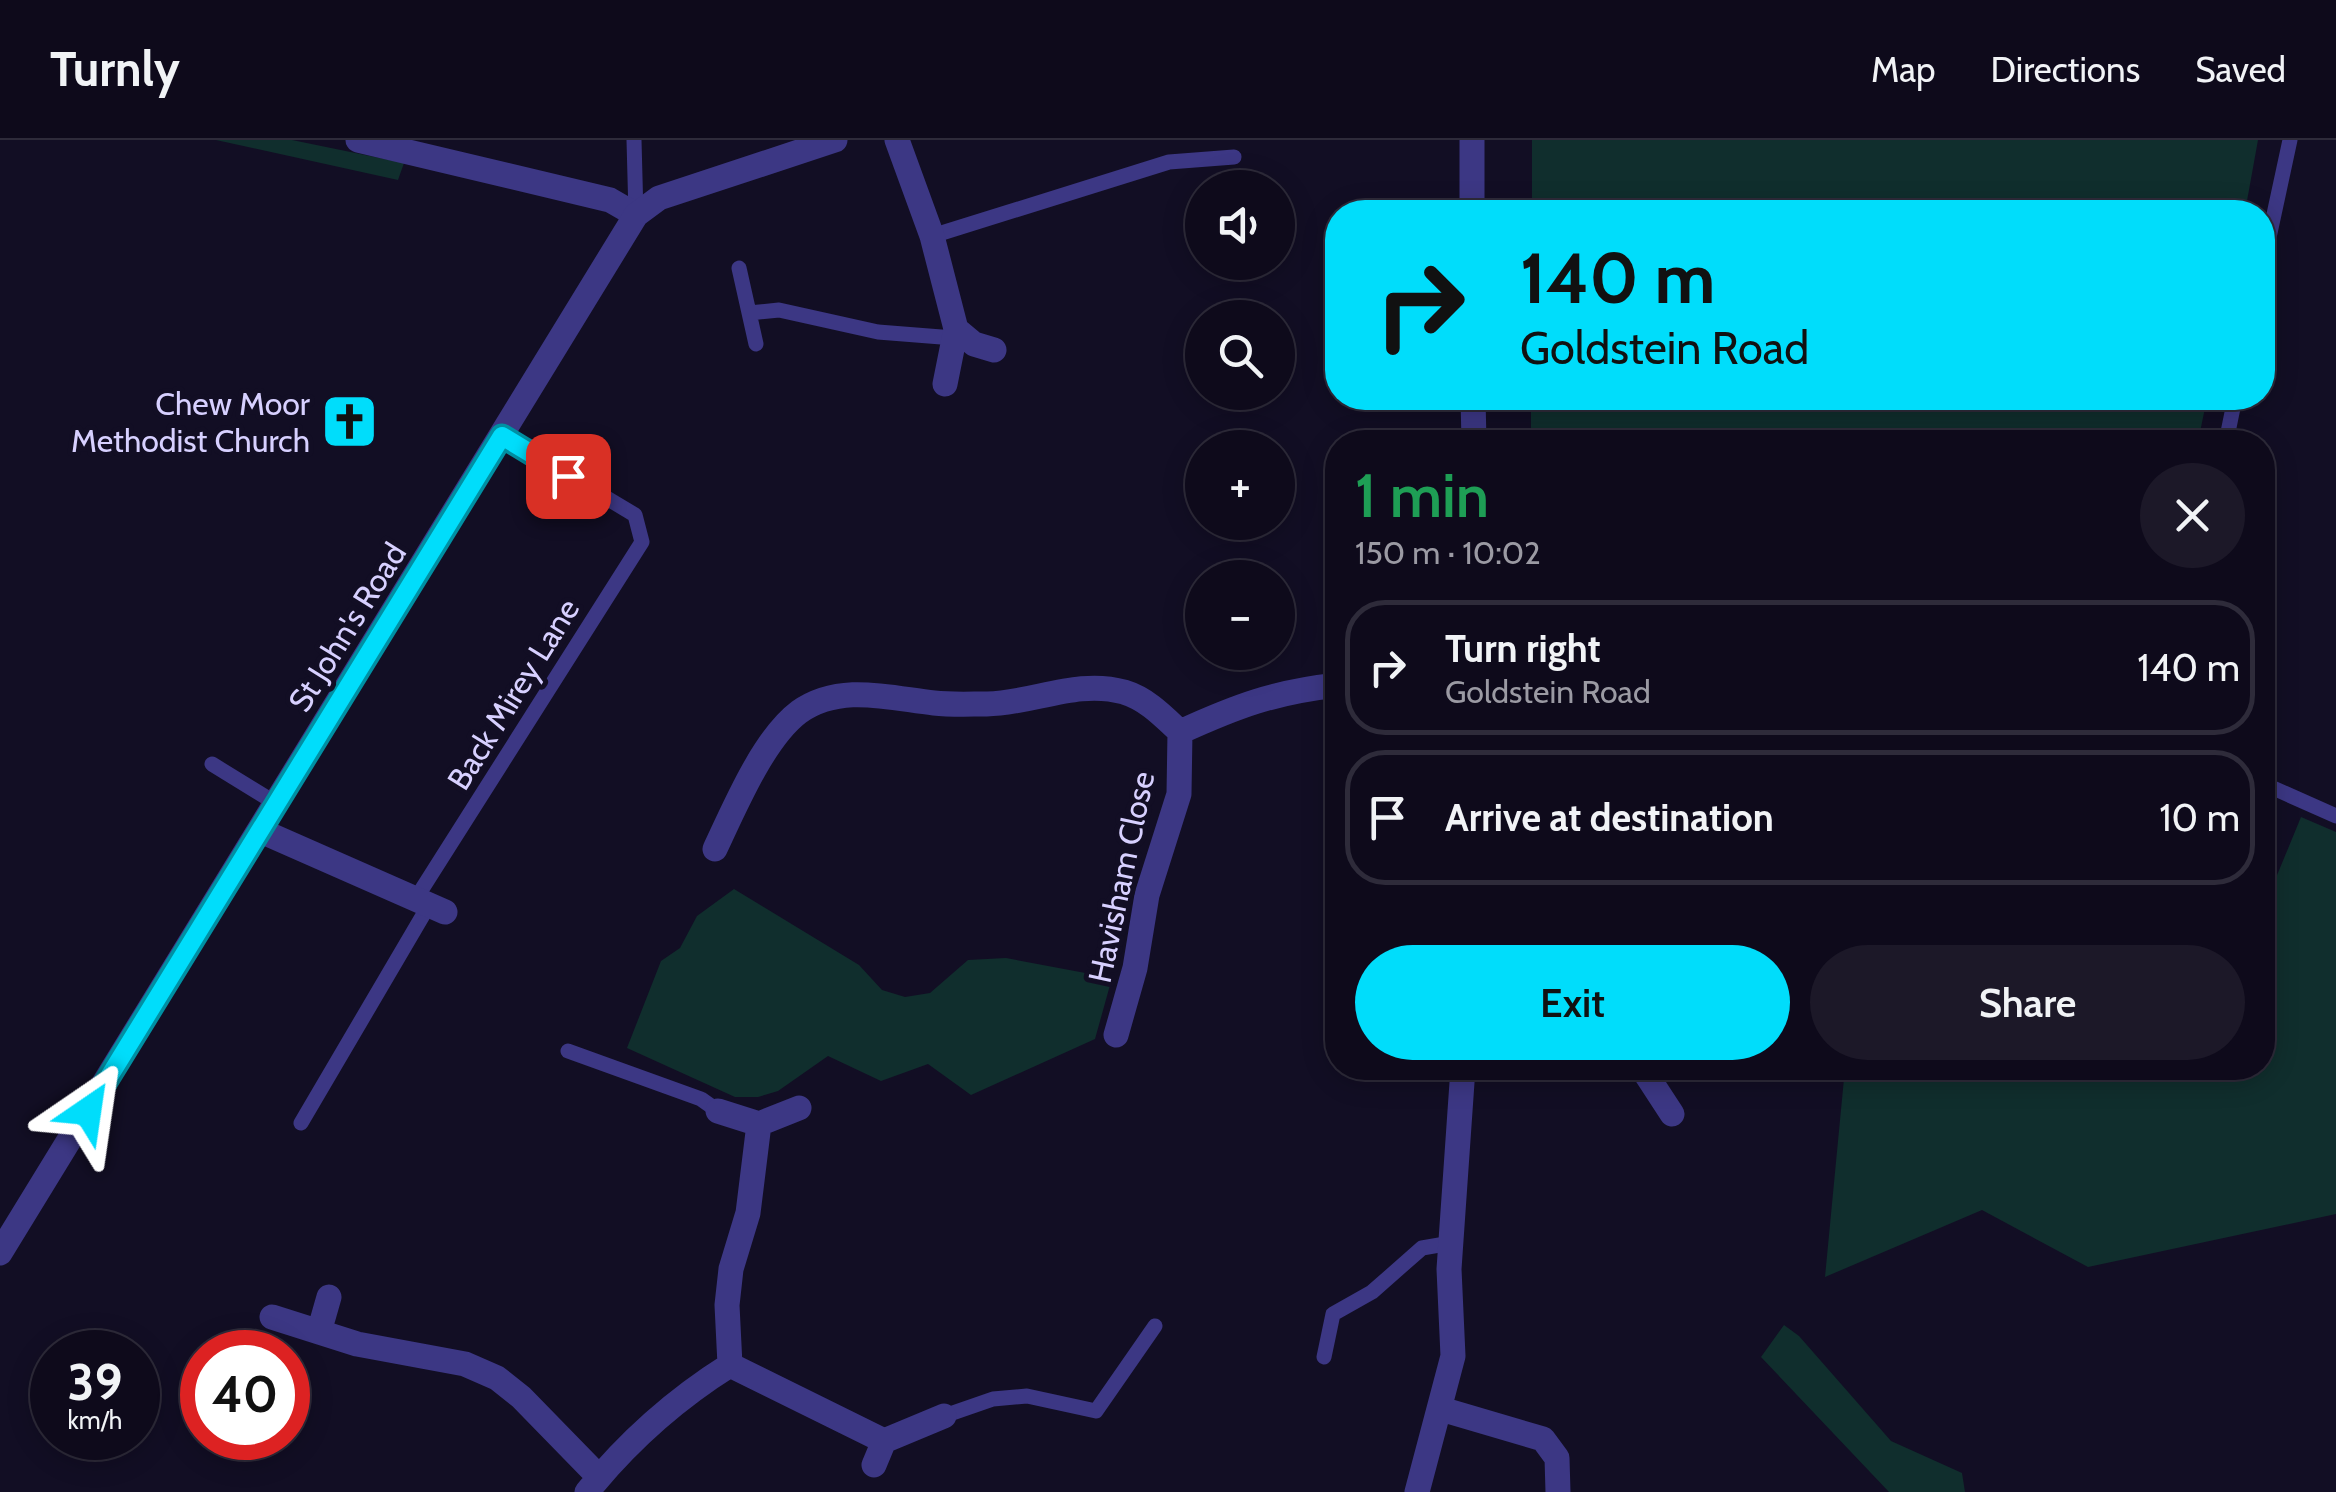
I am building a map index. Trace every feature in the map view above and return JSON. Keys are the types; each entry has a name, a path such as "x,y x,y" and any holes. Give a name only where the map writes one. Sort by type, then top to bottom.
{"street":[{"path":"358,140 610,200 636,215 659,198 835,140"},
{"path":"898,140 932,236 955,334 945,384"},
{"path":"1472,140 1472,200"},
{"name":"St John's Road","path":"0,1254 636,215"},
{"path":"955,334 994,350"},
{"name":"Havisham Close","path":"1180,732 1247,702 1288,690 1325,686"},
{"name":"Havisham Close","path":"715,849 770,746 799,713 824,700 862,694 938,704 993,704 1064,690 1098,688 1126,693 1152,705 1180,732 1179,794 1147,895 1136,968 1116,1036"},
{"path":"261,830 430,906"},
{"path":"1418,1492 1453,1356 1449,1293 1461,1080"},
{"path":"1650,1080 1672,1114"},
{"path":"718,1111 759,1124 799,1108"},
{"path":"730,1365 727,1305 731,1269 748,1214 759,1124"},
{"path":"319,1332 330,1297"},
{"path":"272,1318 357,1344 465,1364 496,1378 521,1397 593,1485 650,1422 730,1365"},
{"path":"730,1365 879,1453 944,1416"},
{"path":"1440,1410 1543,1439 1556,1458 1558,1492"}],"lane":[{"path":"634,140 636,215"},
{"path":"2275,210 2290,140"},
{"path":"932,236 1169,162 1234,156"},
{"path":"739,268 756,344"},
{"path":"749,312 779,310 878,332 955,334"},
{"name":"Back Mirey Lane","path":"301,1122 642,542 634,515 502,436"},
{"path":"212,764 276,804"},
{"path":"2275,789 2336,816"},
{"path":"568,1050 701,1099 718,1111"},
{"path":"1324,1357 1334,1314 1372,1292 1422,1248 1451,1244"},
{"path":"944,1416 993,1400 1026,1396 1096,1411 1155,1326"}],"green space":[{"path":"216,140 292,140 404,163 398,180"},
{"path":"1532,140 2258,140 2247,200 1532,200"},
{"path":"1531,410 2205,410 2200,430 1531,430"},
{"path":"2301,817 2336,832 2336,1214 2088,1267 1982,1210 1825,1277 1844,1080 2275,1080 2275,880"},
{"path":"734,889 859,965 882,990 905,997 930,993 968,960 1006,958 1112,978 1095,1039 971,1095 928,1064 881,1081 828,1056 778,1091 758,1097 735,1097 627,1048 661,961 680,948 697,916"},
{"path":"1784,1325 1799,1336 1891,1441 1962,1473 1965,1492 1889,1492 1761,1357"}],"place":[{"name":"Chew Moor Methodist Church","path":"349,421"}],"route":[{"path":"88,1111 502,436 568,476"}]}
